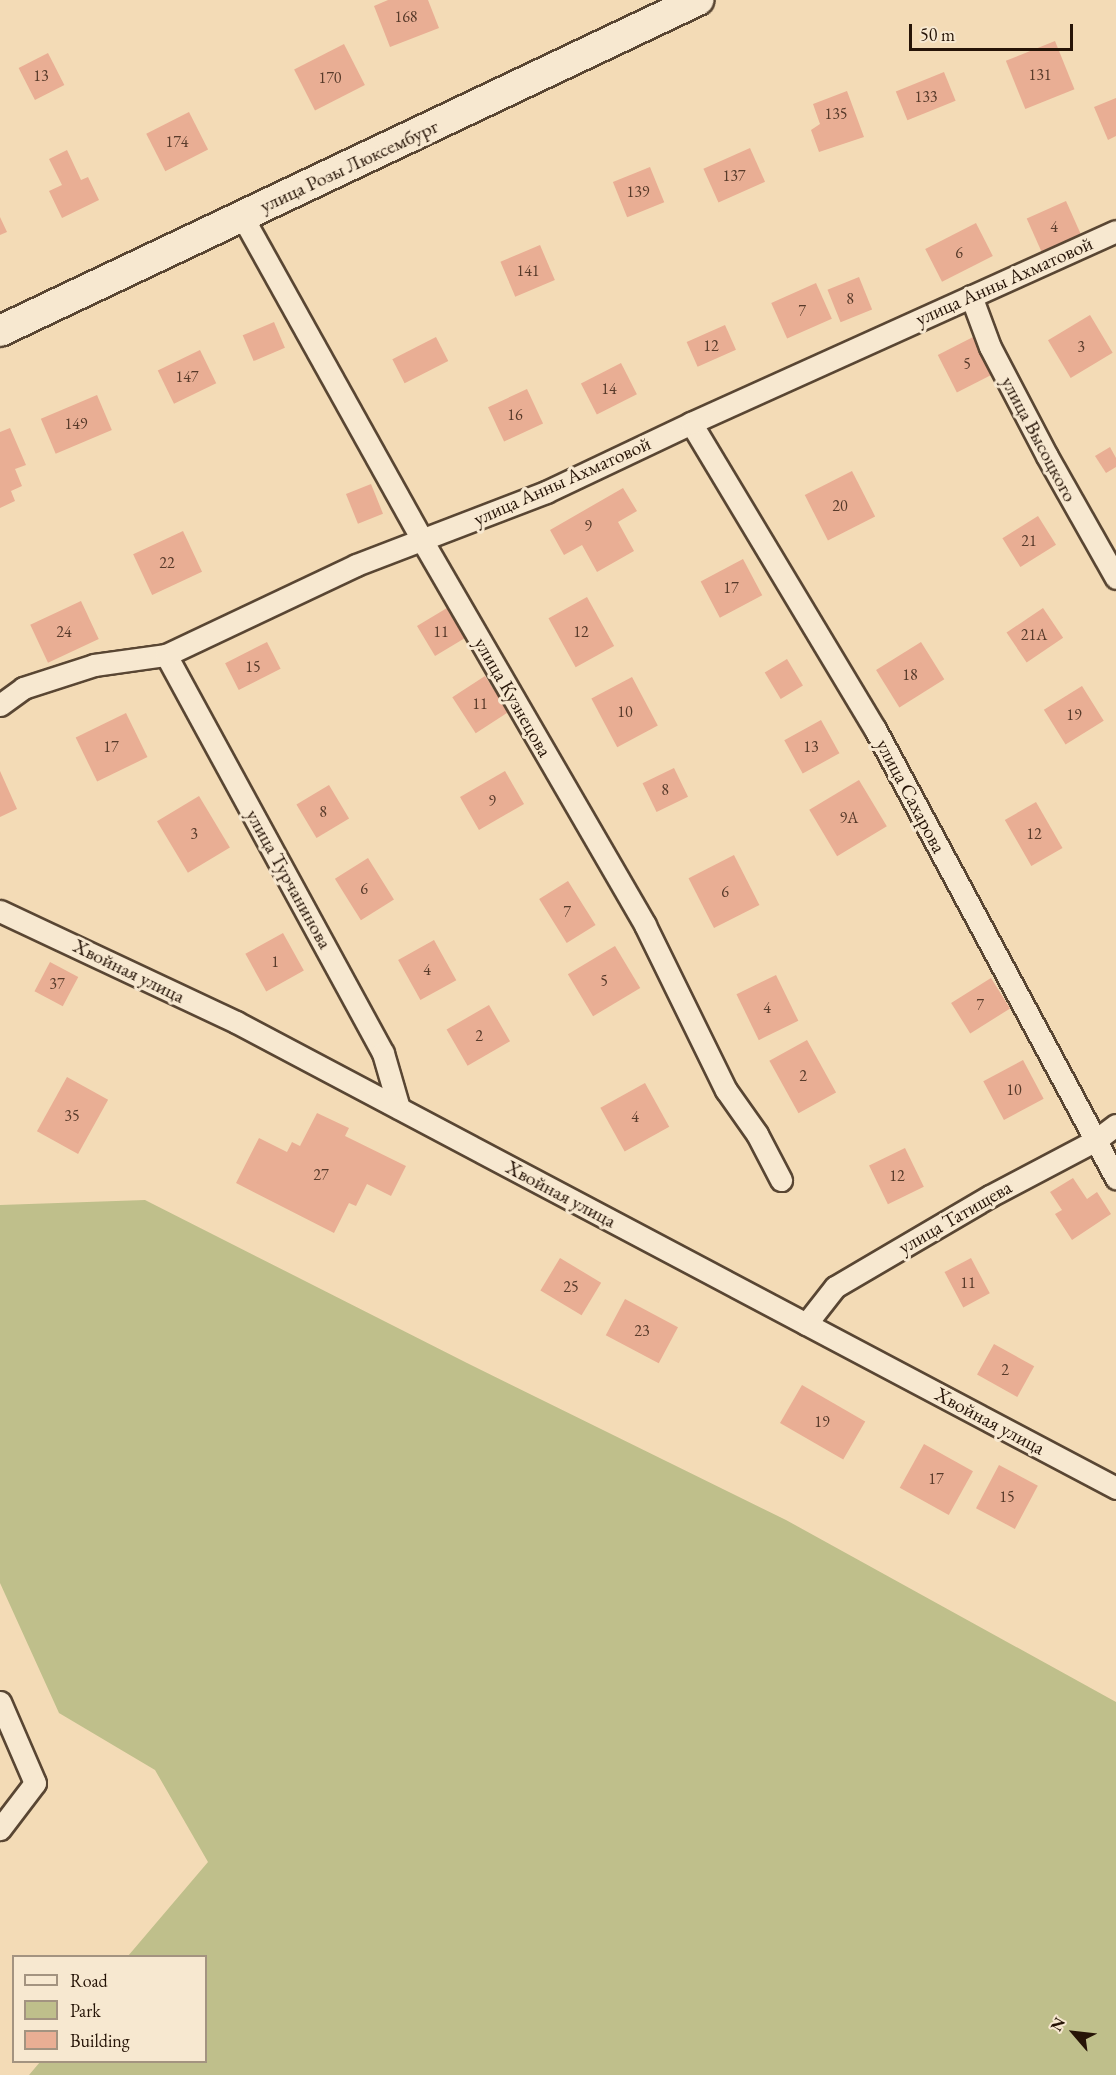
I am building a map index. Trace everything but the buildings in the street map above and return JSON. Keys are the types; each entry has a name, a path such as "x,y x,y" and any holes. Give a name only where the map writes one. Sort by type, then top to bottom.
{"street":[{"name":"улица Розы Люксембург","path":"0,331 698,0"},
{"name":"улица Кузнецова","path":"242,216 422,540 645,925 726,1090 757,1134 781,1179"},
{"name":"улица Анны Ахматовой","path":"0,705 23,688 94,665 165,655 356,565 546,492 691,423 1116,231"},
{"name":"улица Высоцкого","path":"970,296 990,347 1047,456 1116,578"},
{"name":"улица Сахарова","path":"691,423 875,729 1116,1178"},
{"name":"улица Турчанинова","path":"165,655 383,1053 399,1108"},
{"name":"Хвойная улица","path":"0,911 236,1022 1116,1488"},
{"name":"улица Татищева","path":"806,1324 835,1287 990,1196 1096,1140 1116,1125"},
{"path":"0,1702 35,1783 0,1828"}],"green space":[{"path":"145,1200 467,1363 786,1520 1116,1702 1116,2075 29,2075 39,2063 207,2063 207,1955 129,1955 208,1862 155,1770 59,1713 0,1583 0,1205"}]}
